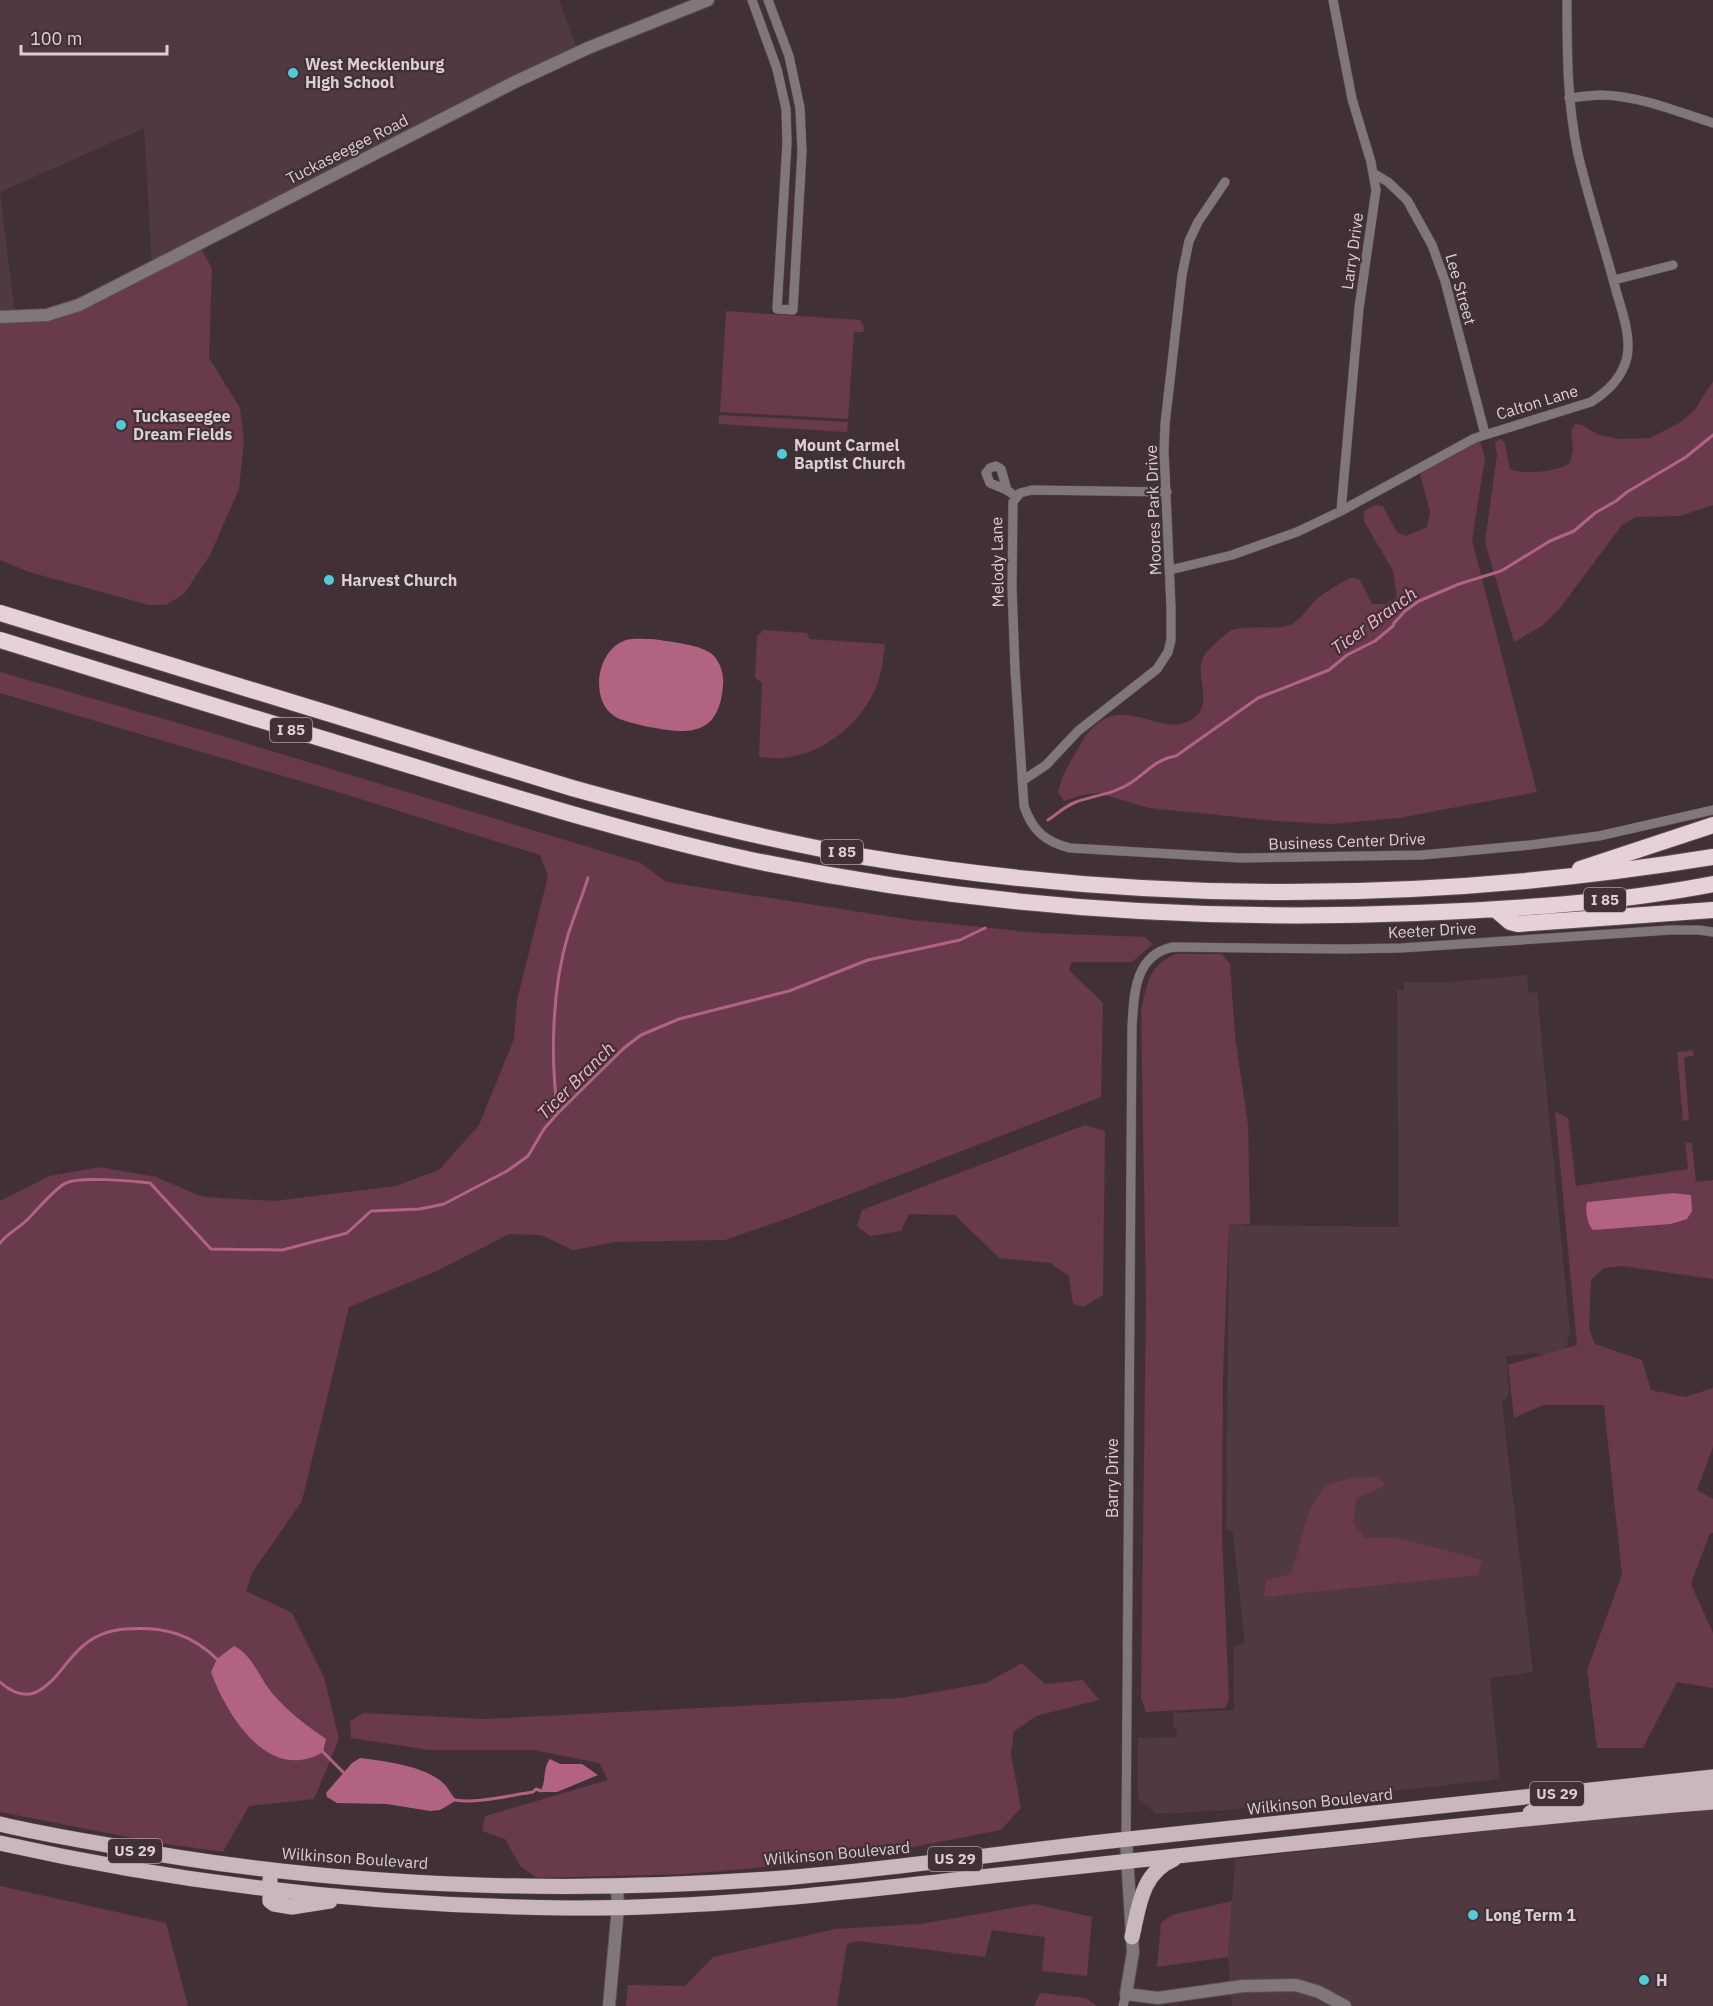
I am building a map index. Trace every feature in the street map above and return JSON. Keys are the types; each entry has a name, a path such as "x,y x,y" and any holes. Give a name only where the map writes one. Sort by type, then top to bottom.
{"highway":[{"name":"I 85","path":"0,613 583,791 727,829 862,856 965,872 1055,882 1142,888 1245,892 1389,891 1546,880 1713,857"},
{"name":"I 85","path":"0,640 583,818 720,853 923,890 1031,904 1185,914 1325,917 1496,910 1632,897 1713,884"},
{"path":"1546,880 1713,825"},
{"path":"1496,910 1510,922 1518,924 1713,910"}],"main road":[{"name":"Wilkinson Boulevard","path":"0,1824 141,1852 271,1870 472,1884 617,1886 783,1878 1713,1777"},
{"path":"1524,1819 1531,1812 1544,1807 1713,1788"},
{"name":"US 29","path":"0,1843 94,1863 270,1889 270,1901 279,1906 292,1907 352,1897 438,1904 568,1908 618,1907 790,1898 1524,1819 1713,1802"},
{"path":"1132,1937 1147,1881 1165,1863 1183,1856"},
{"path":"270,1889 271,1870"}],"street":[{"name":"Tuckaseegee Road","path":"0,317 47,315 79,305 515,82 588,48 708,0"},
{"path":"752,0 777,69 786,110 787,144 777,309 793,310 802,151 800,108 789,56 768,0"},
{"name":"Larry Drive","path":"1333,0 1352,99 1376,190 1361,288 1341,511"},
{"name":"Calton Lane","path":"1170,570 1259,547 1297,532 1485,434 1591,402 1608,391 1619,376 1627,358 1627,336 1614,280 1578,155 1569,98 1567,0"},
{"path":"1569,98 1602,95 1650,104 1713,123"},
{"name":"Lee Street","path":"1373,173 1388,182 1407,200 1432,245 1445,281 1485,434"},
{"name":"Moores Park Drive","path":"1022,782 1046,765 1078,731 1142,682 1162,663 1168,652 1171,640 1165,424 1189,241 1198,222 1224,182"},
{"path":"1614,280 1673,265"},
{"path":"1007,490 1016,497"},
{"name":"Melody Lane","path":"1022,782 1012,588 1011,509 1016,497 1020,493 1032,490 1167,492"},
{"name":"Business Center Drive","path":"1022,782 1024,806 1032,826 1049,841 1070,848 1156,855 1240,858 1422,855 1599,836 1713,810"},
{"name":"Keeter Drive","path":"1154,955 1173,947 1344,949 1670,930 1713,932"},
{"name":"Barry Drive","path":"1124,2000 1132,1952 1126,1840 1132,1027 1135,983 1144,966 1154,955"},
{"path":"609,2006 618,1907 617,1886"},
{"path":"1124,2000 1158,1998 1243,1986 1296,1985 1319,1992 1346,2006"}],"shaded area":[{"path":"0,0 559,0 578,51 152,267 144,128 0,192"},
{"path":"0,192 15,315 0,315"},
{"name":"Tuckaseegee Dream Fields","path":"198,244 212,268 209,358 240,408 244,441 239,489 210,555 184,594 166,605 149,605 29,572 0,560 0,317 63,311"},
{"path":"726,311 860,320 864,329 863,332 854,332 848,419 720,412"},
{"path":"1713,381 1713,505 1680,516 1636,517 1622,525 1560,608 1542,626 1514,642 1485,542 1497,455 1495,442 1501,439 1505,443 1510,469 1532,472 1557,469 1570,463 1573,450 1571,431 1575,424 1582,425 1599,435 1619,439 1650,438 1679,423 1694,411"},
{"path":"719,415 848,422 847,432 719,424"},
{"path":"1480,441 1485,458 1472,540 1537,792 1399,818 1331,824 1276,821 1149,808 1098,793 1064,801 1058,792 1069,763 1093,727 1108,717 1123,715 1166,724 1180,724 1194,718 1200,712 1203,704 1202,662 1205,654 1230,631 1245,628 1274,628 1292,624 1320,596 1352,577 1360,580 1372,604 1386,604 1397,597 1393,571 1364,521 1364,511 1375,505 1383,506 1397,532 1406,536 1427,527 1430,512 1420,474"},
{"path":"764,630 807,633 810,639 885,644 879,680 862,712 839,735 826,744 797,756 759,757 762,683 755,678 757,636"},
{"path":"653,639 694,646 709,652 716,659 722,674 722,695 717,712 707,724 691,730 674,731 619,719 606,708 599,687 600,675 608,653 616,645 626,640"},
{"path":"0,672 199,729 641,863 666,882 912,920 1039,933 1145,937 1153,944 1132,962 1071,962 1069,970 1103,1003 1101,1097 786,1219 725,1240 616,1242 573,1250 541,1235 509,1234 437,1271 349,1307 302,1501 252,1573 246,1591 292,1613 324,1677 339,1739 314,1799 249,1806 223,1852 153,1842 0,1812 0,1201 49,1176 99,1167 156,1177 203,1197 274,1201 396,1186 439,1170 479,1125 514,1039 517,1000 548,876 540,855 338,792 0,693"},
{"path":"1176,954 1222,954 1230,964 1235,1036 1248,1125 1250,1224 1229,1225 1223,1375 1222,1534 1229,1699 1225,1708 1146,1712 1141,1698 1146,1299 1141,1009 1154,970"},
{"path":"1527,975 1529,993 1537,992 1570,1332 1567,1346 1561,1350 1544,1355 1534,1353 1506,1356 1509,1394 1502,1403 1533,1672 1490,1678 1500,1779 1226,1810 1156,1814 1138,1798 1138,1738 1176,1737 1177,1729 1174,1728 1173,1713 1234,1710 1234,1647 1245,1644 1233,1534 1231,1530 1226,1530 1229,1225 1399,1227 1397,990 1404,990 1404,982 1450,982"},
{"path":"1693,1050 1694,1056 1684,1057 1689,1120 1683,1121 1677,1052"},
{"path":"1555,1111 1568,1118 1576,1186 1688,1169 1685,1142 1692,1143 1696,1182 1713,1180 1713,1279 1622,1266 1604,1268 1591,1280 1589,1329 1595,1344 1642,1360 1651,1390 1685,1397 1713,1388 1713,1447 1697,1490 1713,1499 1713,1533 1710,1533 1691,1584 1713,1633 1713,1688 1677,1682 1643,1748 1597,1748 1587,1670 1622,1575 1604,1405 1543,1405 1514,1418 1508,1365 1577,1345","holes":["1673,1193 1690,1195 1588,1202"]},
{"path":"1085,1125 1105,1131 1103,1295 1083,1307 1073,1304 1069,1276 1050,1263 999,1258 955,1215 909,1214 901,1231 870,1236 857,1226 862,1210"},
{"path":"1673,1193 1691,1195 1692,1211 1687,1219 1671,1224 1593,1230 1588,1221 1587,1202"},
{"path":"1379,1477 1385,1486 1357,1498 1353,1522 1365,1538 1398,1538 1482,1560 1478,1575 1264,1597 1266,1580 1291,1574 1310,1508 1325,1485 1352,1478"},
{"path":"234,1646 246,1655 267,1687 284,1706 326,1739 323,1752 303,1760 285,1759 268,1752 239,1725 211,1672 217,1659"},
{"path":"1022,1663 1045,1684 1083,1680 1099,1700 1036,1716 1014,1731 1011,1754 1021,1808 1001,1830 847,1860 686,1874 537,1878 520,1866 505,1839 482,1831 485,1816 608,1780 599,1763 534,1750 429,1750 351,1738 350,1721 363,1713 484,1719 900,1698 986,1683"},
{"path":"360,1758 405,1766 428,1773 445,1785 457,1800 440,1810 430,1811 387,1804 337,1803 327,1797 326,1793 352,1763"},
{"path":"550,1759 560,1764 582,1764 598,1775 557,1792 540,1792"},
{"name":"Long Term 1","path":"1713,1806 1713,2006 1232,2006 1228,1957 1235,1859"},
{"path":"0,1886 166,1923 188,2006 0,2006"},
{"path":"1232,1901 1228,1957 1157,1967 1161,1923 1172,1915"},
{"path":"1035,1904 1092,1917 1087,1976 1042,1971 1045,1937 992,1930 985,1957 858,1941 847,1944 837,2006 626,2006 628,1985 685,1986 713,1957 835,1929 920,1924"},
{"path":"1040,1993 1086,1998 1097,2006 1034,2006"}],"waterway":[{"name":"Ticer Branch","path":"1048,820 1072,804 1125,786 1157,763 1176,756 1258,698 1329,670 1347,655 1375,641 1393,626 1405,611 1419,601 1459,584 1501,571 1550,541 1574,531 1595,513 1686,457 1713,435"},
{"path":"558,1113 553,1047 556,1000 568,935 588,878"},
{"name":"Ticer Branch","path":"0,1243 62,1185 83,1180 150,1183 211,1249 282,1250 347,1233 371,1211 420,1209 444,1204 507,1171 528,1156 544,1129 558,1113 624,1048 641,1035 679,1019 789,991 868,960 960,940 985,928"},
{"path":"0,1682 16,1692 34,1693 49,1684 89,1641 104,1634 126,1629 153,1629 177,1634 198,1644 219,1661"},
{"path":"321,1750 346,1775"},
{"path":"455,1800 483,1800 533,1792 536,1789 541,1791"}],"place":[{"name":"West Mecklenburg High School","path":"293,73"},
{"name":"Tuckaseegee Dream Fields","path":"121,425"},
{"name":"Mount Carmel Baptist Church","path":"782,454"},
{"name":"Harvest Church","path":"329,580"},
{"name":"Long Term 1","path":"1473,1915"},
{"name":"H","path":"1644,1980"}]}
